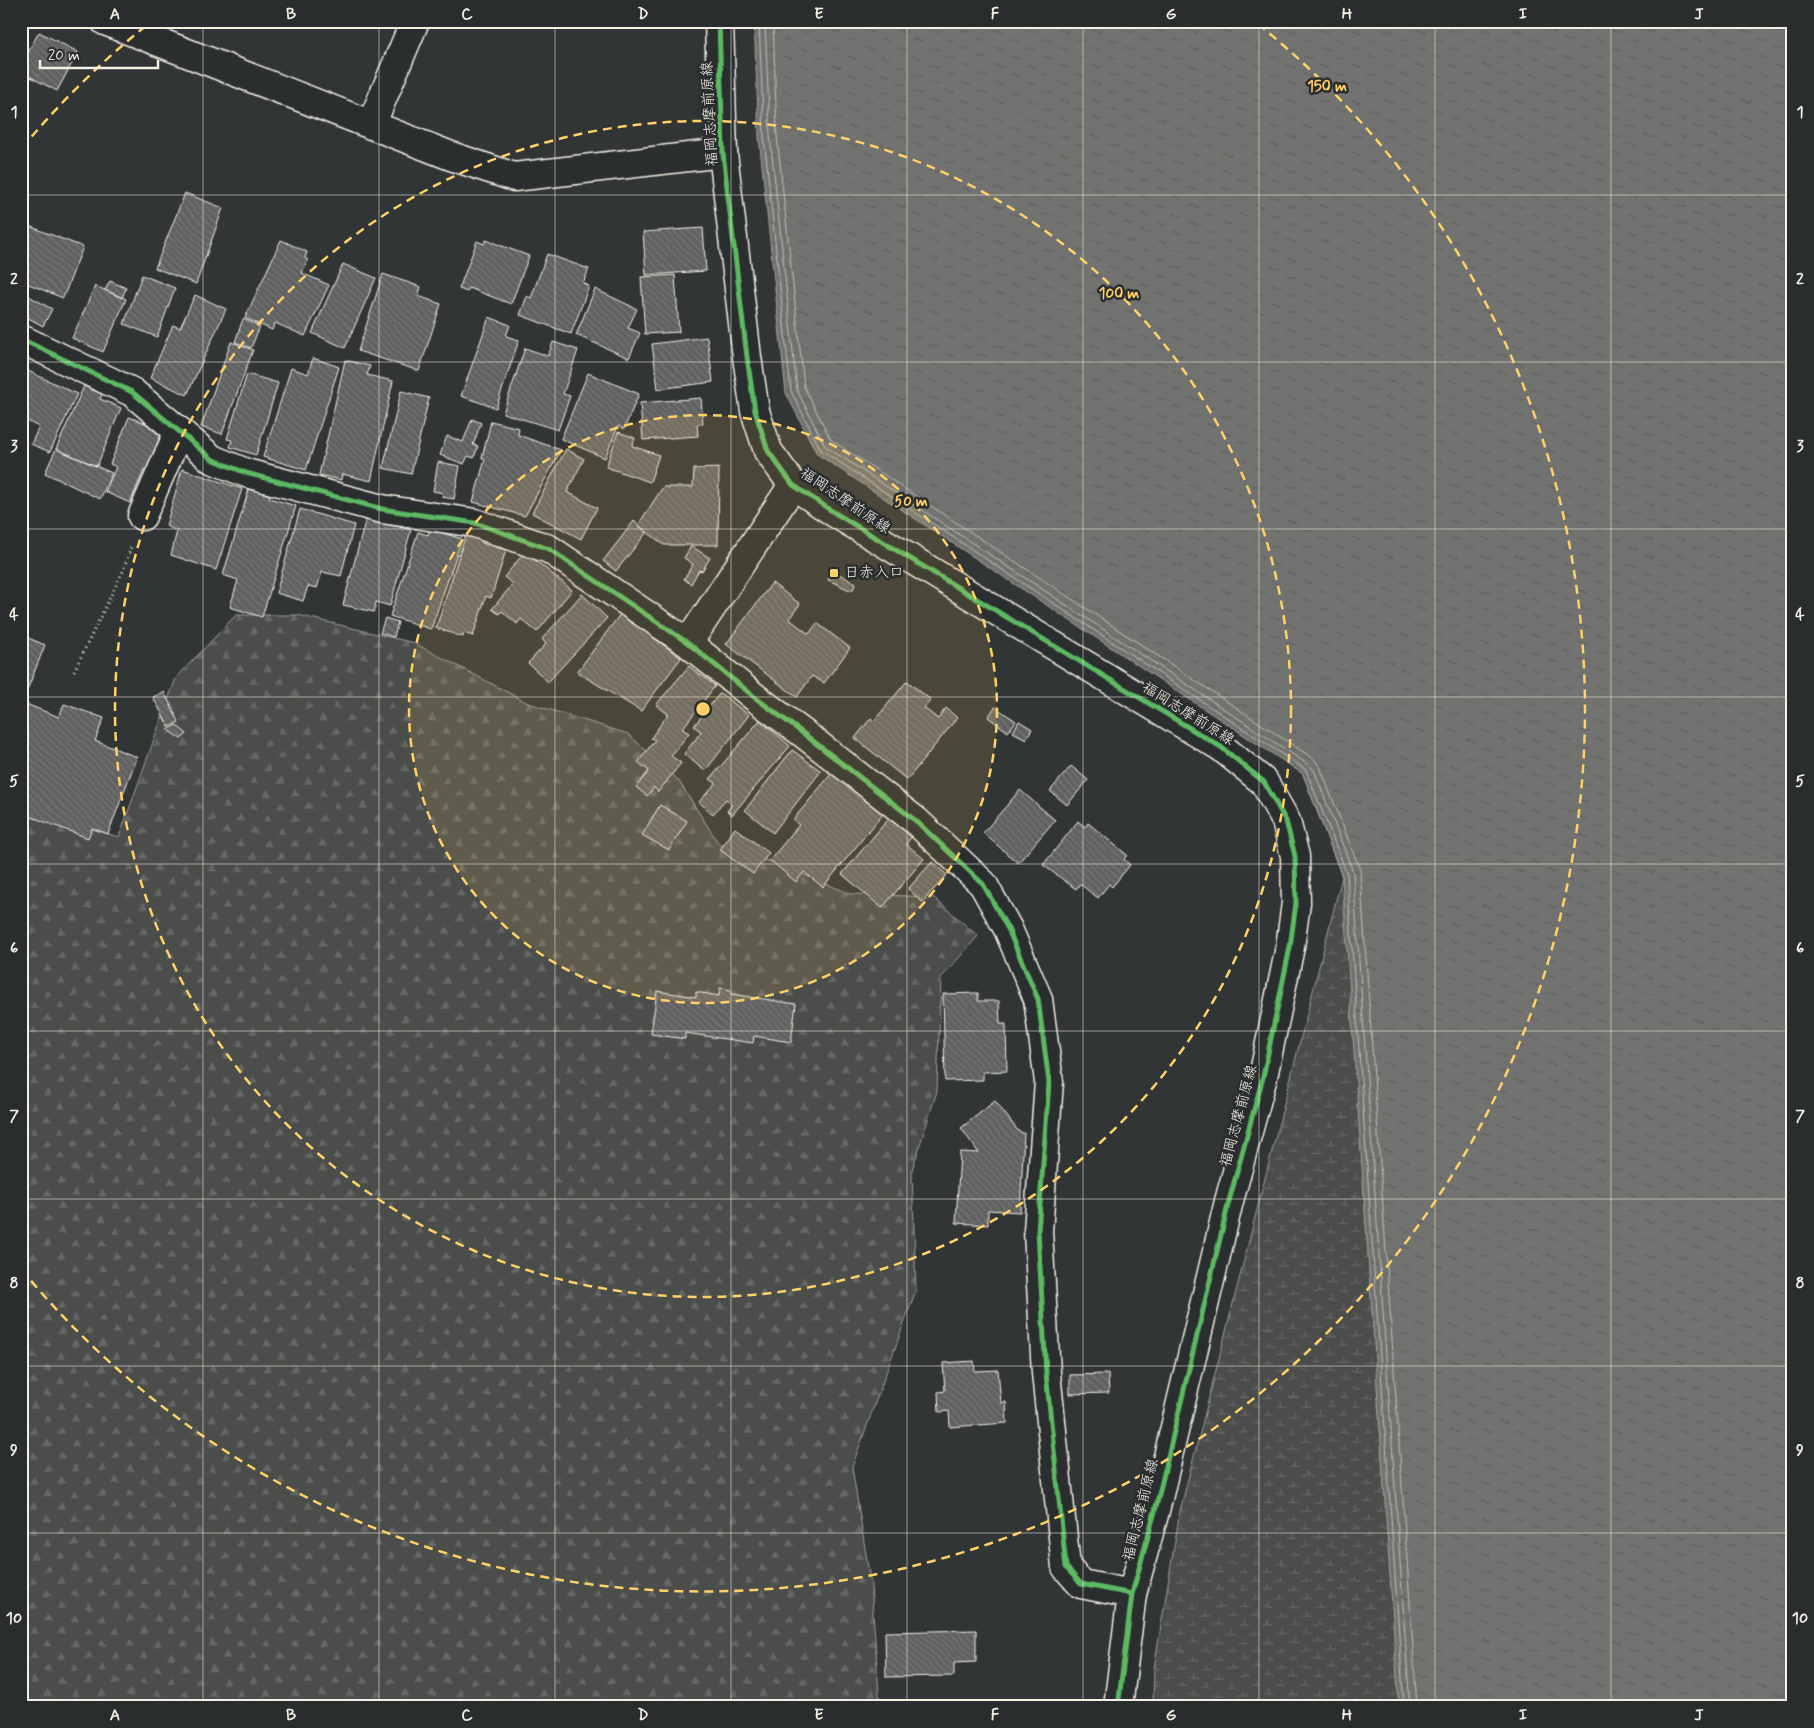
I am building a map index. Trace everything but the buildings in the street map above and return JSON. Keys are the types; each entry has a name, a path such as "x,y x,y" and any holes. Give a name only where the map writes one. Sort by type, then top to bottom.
{"street":[{"path":"105,21 451,156 514,177 723,153"},
{"path":"371,125 415,21"},
{"name":"福岡志摩前原線","path":"719,21 723,153 755,411 768,451 794,485 835,514 1221,747 1264,782 1286,821 1295,856 1296,903 1290,948 1263,1077 1229,1201 1132,1594 1118,1707"},
{"path":"21,340 132,392 212,459 246,473 382,509 474,523 548,549 688,643 756,700 804,734 916,821 983,884 1008,929 1038,999 1049,1082 1038,1231 1046,1373 1066,1567 1081,1584 1132,1594"},
{"path":"142,516 179,431"},
{"path":"688,643 794,485"}],"path":[{"path":"74,671 124,569 142,516"}],"green space":[{"path":"236,615 298,615 414,643 528,703 628,734 678,780 719,844 780,865 851,894 933,897 978,936 941,978 937,1091 912,1170 916,1290 852,1467 871,1586 880,1707 21,1707 21,809 119,837 176,678"},
{"path":"1303,774 1706,1707 1153,1707 1154,1668 1180,1511 1342,877"}],"water":[{"path":"754,21 1793,21 1793,1707 1399,1707 1342,876 1303,774 817,454 786,393 759,137"}],"cycle path":[{"path":"719,21 723,153 755,411 768,451 793,485 835,513 1221,747 1264,782 1286,821 1295,856 1296,903 1290,947 1263,1077 1229,1201 1155,1511 1132,1594 1118,1707"},
{"path":"21,339 132,392 212,459 246,473 382,509 475,523 549,549 688,643 757,699 916,821 983,884 1008,929 1038,999 1049,1082 1038,1231 1046,1373 1066,1567 1081,1584 1132,1594"}],"place":[{"name":"日赤入口","path":"834,573"}]}
